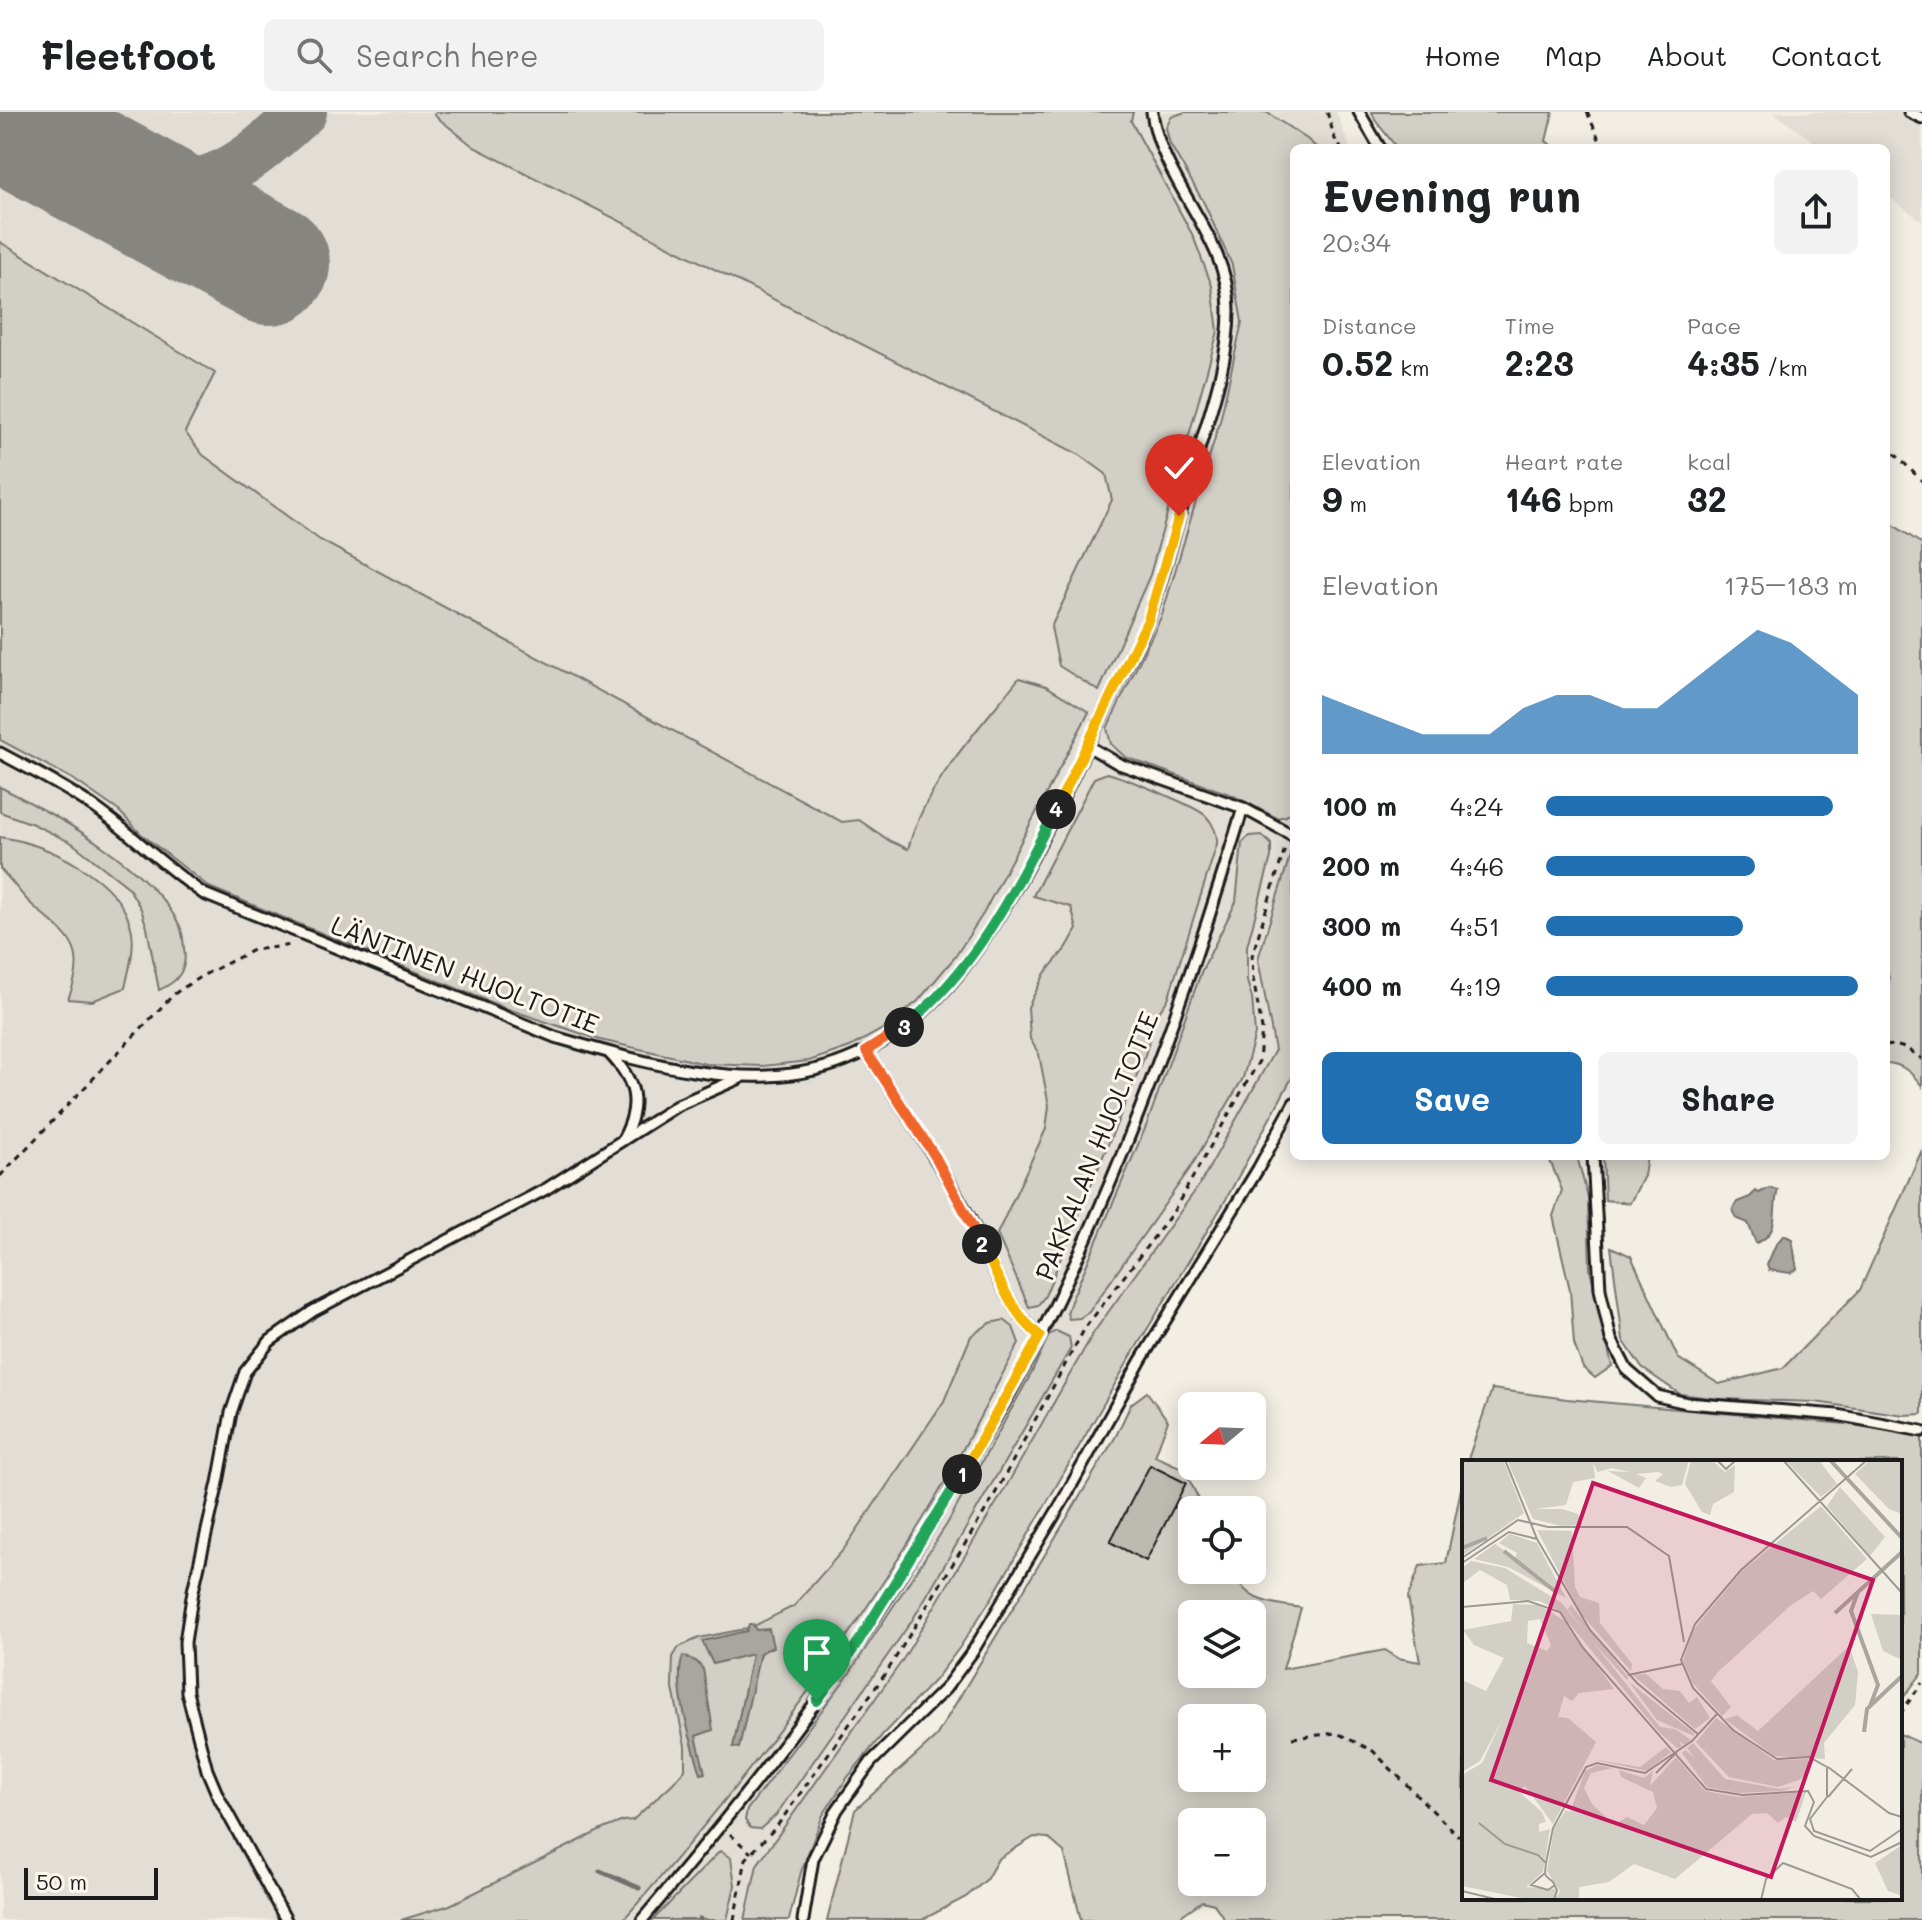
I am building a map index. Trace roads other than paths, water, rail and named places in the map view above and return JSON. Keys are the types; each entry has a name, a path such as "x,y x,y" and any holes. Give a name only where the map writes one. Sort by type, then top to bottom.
{"lane":[{"name":"LÄNTINEN HUOLTOTIE","path":"0,753 96,808 131,835 156,860 204,894 555,1037 679,1069 743,1076 798,1073 826,1067 866,1051 918,1016 959,973 985,936 1088,746 1148,620 1211,411 1226,340 1229,309 1220,264 1162,150 1152,112"},
{"path":"1359,112 1378,144"},
{"path":"1909,112 1922,118"},
{"path":"1088,746 1119,764 1243,808 1290,834"},
{"name":"PAKKALAN HUOLTOTIE","path":"642,1920 780,1751 853,1650 988,1430 1040,1336 1070,1273 1152,1078 1213,905 1243,808"},
{"path":"866,1051 936,1158 970,1218 1012,1305 1024,1323 1040,1336"},
{"path":"609,1053 626,1070 633,1088 635,1108 632,1123 622,1142"},
{"path":"286,1920 212,1783 198,1743 187,1692 185,1642 191,1602 238,1386 255,1356 285,1329 333,1300 546,1189 678,1105 743,1076"},
{"path":"803,1920 813,1859 837,1810 871,1762 945,1689 973,1651 1290,1110"},
{"path":"1593,1160 1600,1289 1611,1339 1627,1370 1657,1396 1687,1403 1837,1415 1922,1431"}],"waterway":[{"path":"600,1871 639,1888"}]}
